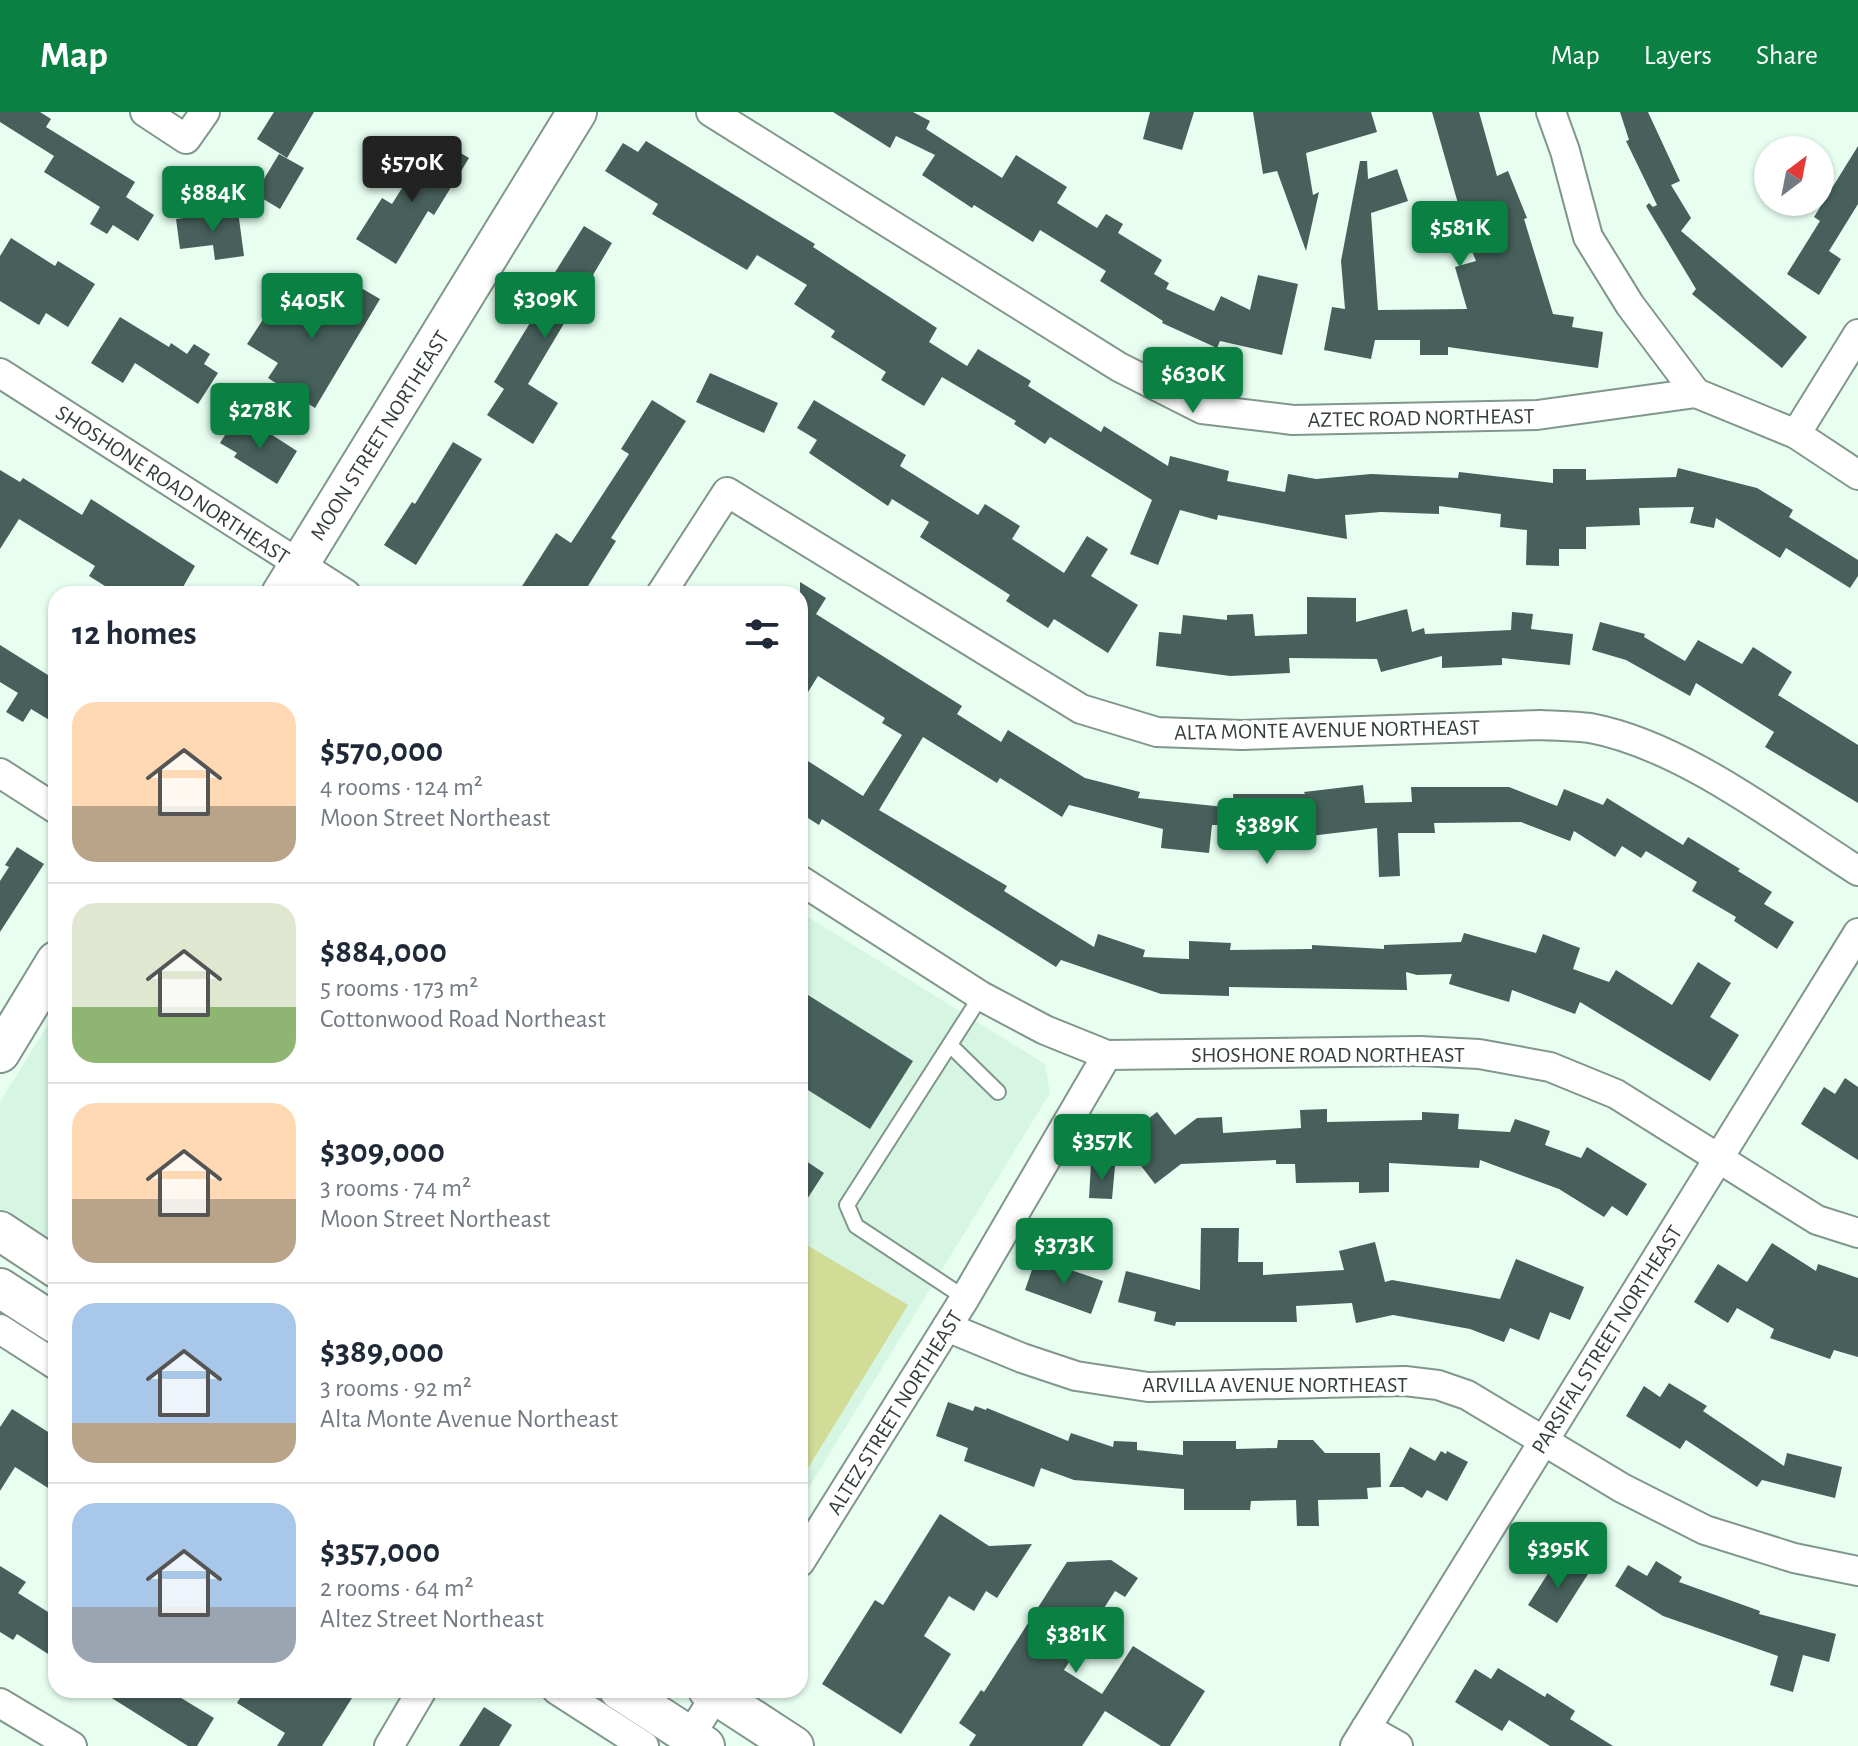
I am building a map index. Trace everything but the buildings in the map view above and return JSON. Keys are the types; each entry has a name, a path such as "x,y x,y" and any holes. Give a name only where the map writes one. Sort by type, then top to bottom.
{"street":[{"path":"145,112 186,139 205,112"},
{"name":"MOON STREET NORTHEAST","path":"290,579 577,112"},
{"name":"AZTEC ROAD NORTHEAST","path":"711,112 1119,367 1202,409 1293,420 1537,415 1696,393"},
{"path":"1551,112 1588,237 1630,305 1696,393 1796,434 1858,475"},
{"path":"1796,434 1858,334"},
{"name":"SHOSHONE ROAD NORTHEAST","path":"0,373 290,579 316,586"},
{"name":"ALTA MONTE AVENUE NORTHEAST","path":"666,586 727,492 1081,709 1157,732 1242,735 1541,725 1590,728 1648,746 1710,777 1858,871"},
{"path":"0,773 48,804"},
{"name":"SHOSHONE ROAD NORTHEAST","path":"808,885 981,996 1045,1030 1107,1055 1420,1051 1479,1054 1550,1067 1616,1094 1817,1220 1858,1233"},
{"name":"PARSIFAL STREET NORTHEAST","path":"1361,1737 1858,933"},
{"path":"0,1053 48,974"},
{"name":"ALTEZ STREET NORTHEAST","path":"808,1549 965,1298 1107,1055"},
{"path":"0,1231 48,1263"},
{"path":"0,1288 48,1319"},
{"name":"ARVILLA AVENUE NORTHEAST","path":"947,1327 1076,1376 1148,1387 1405,1381 1438,1385 1467,1395 1622,1488 1705,1530 1794,1558 1858,1571"},
{"path":"0,1329 48,1360"},
{"path":"389,1746 417,1698"},
{"path":"569,1698 644,1746"},
{"path":"631,1698 697,1741 712,1698"},
{"path":"723,1698 794,1746"},
{"path":"0,1703 72,1746"},
{"path":"1361,1737 1398,1746"}],"lane":[{"path":"965,1298 856,1226 847,1205 981,996"},
{"path":"950,1045 998,1092"}],"shaded area":[{"path":"808,917 1045,1064 1050,1093 808,1489"},
{"path":"48,1025 48,1243 0,1212 0,1102"}],"green space":[{"path":"808,1246 908,1305 808,1468"}]}
